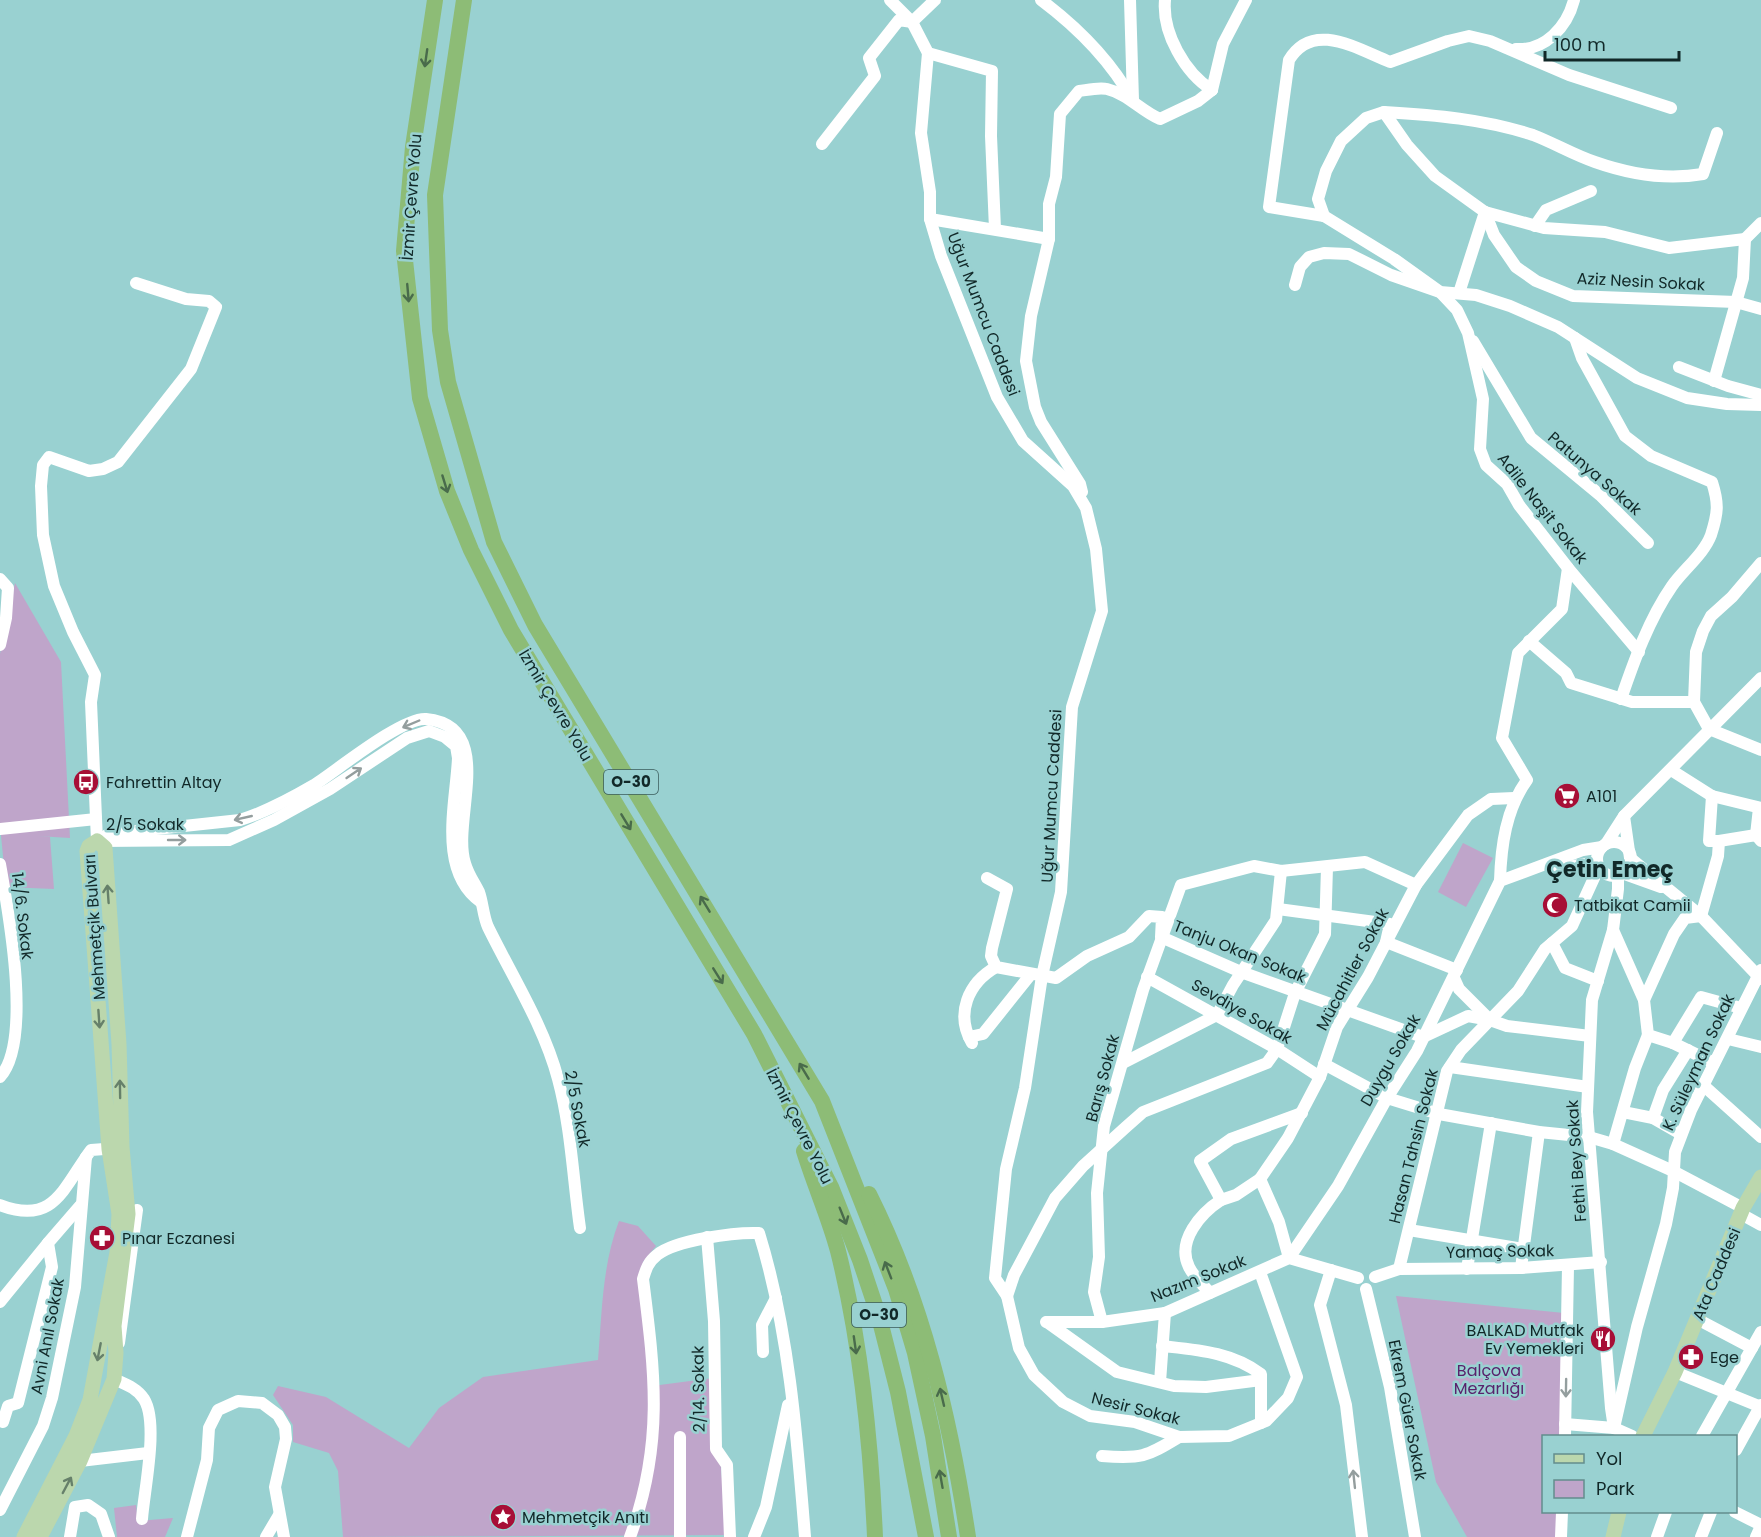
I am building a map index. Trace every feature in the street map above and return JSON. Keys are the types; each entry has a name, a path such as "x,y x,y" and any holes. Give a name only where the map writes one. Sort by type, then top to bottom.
{"highway":[{"name":"İzmir Çevre Yolu","path":"435,0 413,147 404,251 420,398 447,491 471,550 511,630 754,1034 831,1187 860,1260 879,1317 898,1392 926,1537"},
{"name":"İzmir Çevre Yolu","path":"464,0 435,195 436,277 448,382 494,542 535,625 822,1101 896,1289 912,1342 933,1436 949,1537"},
{"path":"822,1101 886,1228 933,1356 968,1537"},
{"path":"790,1107 838,1250 853,1330 866,1426 875,1537"}],"main road":[{"name":"Mehmetçik Bulvarı","path":"40,1537 80,1461 114,1379 116,1353 114,1326 123,1214 87,851 89,846 97,841"},
{"name":"Ata Caddesi","path":"1644,1435 1675,1372 1742,1211 1761,1177"},
{"name":"Mehmetçik Bulvarı","path":"24,1537 76,1436 90,1400 123,1214"},
{"path":"1613,1537 1619,1513"}],"street":[{"path":"890,0 912,22 928,53 992,71 991,136 995,230"},
{"path":"912,22 935,0"},
{"path":"1041,0 1071,22 1120,78 1132,101"},
{"path":"1130,0 1132,101"},
{"path":"1165,0 1164,11 1179,55 1201,83 1212,90"},
{"path":"1086,508 1080,484 1041,422 1035,407 1026,361 1031,316 1049,239 1049,204 1056,177 1060,114 1079,92 1106,88 1132,101 1147,114 1160,119 1198,101 1212,90 1223,44 1246,0"},
{"path":"1506,48 1529,50 1542,45 1565,21 1574,0"},
{"path":"822,144 875,76 869,58 899,20 912,22"},
{"path":"1671,108 1569,75 1506,48 1469,36 1448,40 1390,62 1332,38 1311,41 1297,47 1289,60 1284,82 1269,207 1324,216 1318,199 1326,171 1341,141 1366,118 1384,112 1452,116 1532,135 1594,162 1630,172 1654,175 1703,174 1717,133"},
{"name":"Uğur Mumcu Caddesi","path":"928,53 921,133 930,192 930,219 941,256 997,398 1023,441 1073,486 1086,508 1096,549 1102,611 1072,706 1061,892 1037,975 1025,1088 1006,1169 995,1278 1007,1296"},
{"path":"1384,112 1407,145 1435,176 1485,212 1535,226 1605,231 1670,248 1745,239 1761,223"},
{"path":"1535,226 1546,210 1591,191"},
{"path":"1459,294 1485,212"},
{"name":"Aziz Nesin Sokak","path":"1485,212 1494,235 1516,267 1536,281 1572,296 1736,302 1761,309"},
{"name":"Adile Naşit Sokak","path":"1324,216 1394,259 1440,292 1457,310 1468,333 1483,399 1480,449 1486,465 1507,484 1519,505 1568,568 1639,652"},
{"path":"930,219 1049,239"},
{"path":"1714,381 1743,278 1745,239"},
{"path":"1295,285 1300,267 1309,257 1324,253 1349,254 1391,275 1440,292 1476,295 1510,306 1575,338 1637,378 1687,398 1727,404 1761,405"},
{"path":"97,841 91,702 95,675 73,632 54,586 43,535 41,486 43,465 49,458 95,471 118,462 191,369 216,307 209,301 186,298 136,283"},
{"name":"Patunya Sokak","path":"1468,333 1530,438 1600,495 1648,543"},
{"path":"1575,338 1582,358 1625,436 1651,456 1712,482 1719,505 1710,538 1671,587 1639,652 1622,699"},
{"path":"1679,367 1714,381 1761,394"},
{"path":"1761,563 1732,597 1711,616 1703,631 1696,652 1694,702 1709,729 1761,750"},
{"path":"1506,879 1501,854 1514,798 1527,780 1502,738 1518,653 1562,609 1568,568"},
{"path":"0,645 6,618 4,583"},
{"path":"1529,641 1566,674 1570,683 1622,699 1694,702"},
{"path":"1598,864 1604,845 1624,816 1761,678"},
{"path":"1747,692 1761,696"},
{"name":"2/5 Sokak","path":"97,841 110,834 240,820 261,814 312,786 343,763 401,728 423,719 444,725 462,740 469,757 461,841 464,861 481,902 487,924 543,1039 558,1080 580,1228"},
{"name":"2/5 Sokak","path":"97,841 229,840 274,820 330,789 390,747 429,731 445,737 456,746 458,758 453,850 469,894 481,902"},
{"path":"1671,770 1712,796 1760,808 1759,838 1709,841 1712,796"},
{"name":"Mücahitler Sokak","path":"1260,1179 1302,1113 1320,1077 1337,1027 1416,885 1468,815 1491,799 1514,798"},
{"path":"1620,874 1630,858 1624,816"},
{"path":"0,829 96,819"},
{"path":"1701,916 1718,856 1719,841"},
{"path":"1506,879 1583,850 1622,844 1630,858 1701,916 1760,975"},
{"path":"1124,1063 1217,1015 1241,972 1276,920 1281,871 1365,862 1416,885"},
{"name":"14/6. Sokak","path":"0,864 8,911 17,1015 15,1044 5,1071 0,1077"},
{"path":"1506,879 1598,864"},
{"path":"1598,864 1607,874 1620,874 1674,892"},
{"name":"Hasan Tahsin Sokak","path":"1399,1269 1450,1067 1461,1050 1518,991 1545,949 1572,926 1598,864"},
{"name":"Barış Sokak","path":"1102,1322 1094,1292 1099,1257 1096,1193 1104,1126 1147,977 1181,885 1254,866 1281,871"},
{"path":"1007,1296 1014,1275 1055,1198 1083,1166 1143,1112 1267,1063 1277,1049 1295,993 1325,934 1327,867"},
{"name":"Fethi Bey Sokak","path":"1614,1428 1590,1137 1588,1087 1592,1000 1613,930 1620,874"},
{"path":"987,878 1007,889 992,948 991,956 996,967"},
{"name":"Duygu Sokak","path":"1290,1258 1338,1186 1423,1037 1506,879"},
{"path":"1278,909 1390,924 1386,942 1456,974 1459,989 1490,1020"},
{"name":"Tanju Okan Sokak","path":"1037,975 1056,978 1087,956 1129,937 1149,916 1162,917 1161,937 1295,993 1423,1037"},
{"path":"1644,1000 1674,934 1685,918 1701,916"},
{"path":"1613,930 1644,1000 1648,1035 1635,1068 1613,1144"},
{"path":"1552,943 1565,969 1598,981"},
{"path":"996,967 1037,975 983,1034 970,1040 963,1014 976,982 996,967"},
{"name":"K. Süleyman Sokak","path":"1614,1428 1637,1327 1666,1224 1673,1188 1672,1160 1703,1085 1760,975"},
{"name":"Sevdiye Sokak","path":"1147,977 1277,1049 1320,1077"},
{"path":"1673,1043 1701,997 1741,1008"},
{"path":"1423,1037 1468,1016 1506,1026 1590,1036"},
{"path":"1648,1035 1673,1043 1714,1063"},
{"path":"1728,1039 1761,1047"},
{"name":"K. Süleyman Sokak","path":"1653,1118 1663,1090 1688,1050"},
{"path":"1324,1064 1387,1098 1438,1114 1539,1132 1590,1137 1613,1144 1673,1171 1742,1211 1761,1225"},
{"path":"1450,1067 1588,1087"},
{"path":"1703,1085 1761,1137"},
{"path":"1623,1112 1653,1118 1681,1134"},
{"path":"1221,1200 1200,1161 1231,1139 1302,1113"},
{"path":"1467,1269 1491,1123"},
{"path":"1521,1268 1539,1132"},
{"path":"0,1205 25,1213 40,1211 60,1193 91,1150 116,1148"},
{"name":"Avni Anıl Sokak","path":"0,1510 43,1426 52,1398 75,1287 80,1206 86,1157"},
{"path":"1210,1293 1189,1267 1184,1249 1197,1220 1221,1200 1236,1195 1260,1179 1279,1222 1290,1258 1358,1278"},
{"path":"0,1302 80,1206"},
{"path":"1409,1230 1523,1249"},
{"path":"630,1537 645,1488 652,1453 655,1408 655,1372 643,1279 647,1265 658,1253 707,1237 738,1232 759,1233 776,1298 790,1395 805,1537"},
{"name":"2/14. Sokak","path":"707,1237 714,1321 716,1449 727,1465 730,1537"},
{"path":"3,1422 8,1406 18,1403 29,1364 52,1268 48,1243"},
{"name":"Nazım Sokak","path":"1160,1382 1117,1371 1046,1322 1102,1322 1165,1313 1290,1258"},
{"name":"Yamaç Sokak","path":"1375,1277 1399,1269 1521,1268 1601,1262"},
{"path":"1568,1266 1565,1430 1614,1428 1628,1435"},
{"path":"1331,1270 1320,1305 1347,1405 1362,1537"},
{"path":"1366,1271 1375,1277 1374,1285 1366,1289 1359,1284 1358,1278 1366,1271"},
{"name":"Nesir Sokak","path":"1007,1296 1019,1348 1034,1375 1063,1402 1090,1416 1135,1422 1179,1437 1229,1436 1261,1423 1288,1398 1297,1377 1260,1272"},
{"name":"Ekrem Güer Sokak","path":"1366,1289 1390,1387 1414,1537"},
{"path":"763,1352 762,1325 776,1298"},
{"path":"1165,1313 1160,1382 1174,1386 1206,1387 1261,1380"},
{"path":"1697,1318 1752,1348"},
{"path":"1703,1435 1761,1332"},
{"path":"1162,1346 1225,1354 1246,1363 1261,1374 1261,1423"},
{"path":"1675,1372 1761,1406 1737,1448"},
{"path":"114,1379 134,1388 145,1400 151,1421 142,1520"},
{"path":"754,1537 766,1507 790,1395"},
{"path":"186,1537 207,1461 209,1428 218,1410 238,1401 262,1403 278,1415 285,1427 286,1439 275,1487 284,1537"},
{"path":"680,1437 680,1537"},
{"path":"1102,1456 1136,1458 1152,1454 1179,1437"},
{"path":"80,1461 148,1453"},
{"path":"70,1537 75,1507 88,1505 101,1514 109,1537"},
{"path":"1561,1537 1562,1513"},
{"path":"1657,1537 1666,1513"},
{"path":"1701,1537 1711,1513"},
{"path":"1737,1513 1761,1525 1756,1537"},
{"path":"266,1537 279,1515"}],"green space":[{"path":"15,583 61,662 70,838 37,836 50,837 54,889 6,887 0,825 0,654"},
{"path":"1463,843 1493,858 1466,907 1438,892"},
{"path":"619,1221 638,1226 656,1246 643,1262 652,1386 713,1378 727,1535 343,1537 338,1471 329,1453 293,1442 293,1425 273,1395 278,1386 326,1397 409,1448 439,1408 483,1377 598,1360 606,1272"},
{"name":"Balçova Mezarlığı","path":"1396,1296 1564,1313 1560,1435 1542,1435 1542,1513 1557,1513 1556,1537 1467,1537 1436,1482"},
{"path":"136,1505 138,1521 173,1518 165,1537 117,1537 114,1508"}],"place":[{"name":"Fahrettin Altay","path":"86,782"},
{"name":"A101","path":"1567,796"},
{"name":"Tatbikat Camii","path":"1555,905"},
{"name":"Pınar Eczanesi","path":"102,1238"},
{"name":"BALKAD Mutfak Ev Yemekleri","path":"1603,1339"},
{"name":"Ege","path":"1691,1357"},
{"name":"Mehmetçik Anıtı","path":"503,1517"}],"district":[{"name":"Çetin Emeç","path":"1610,869"}]}
